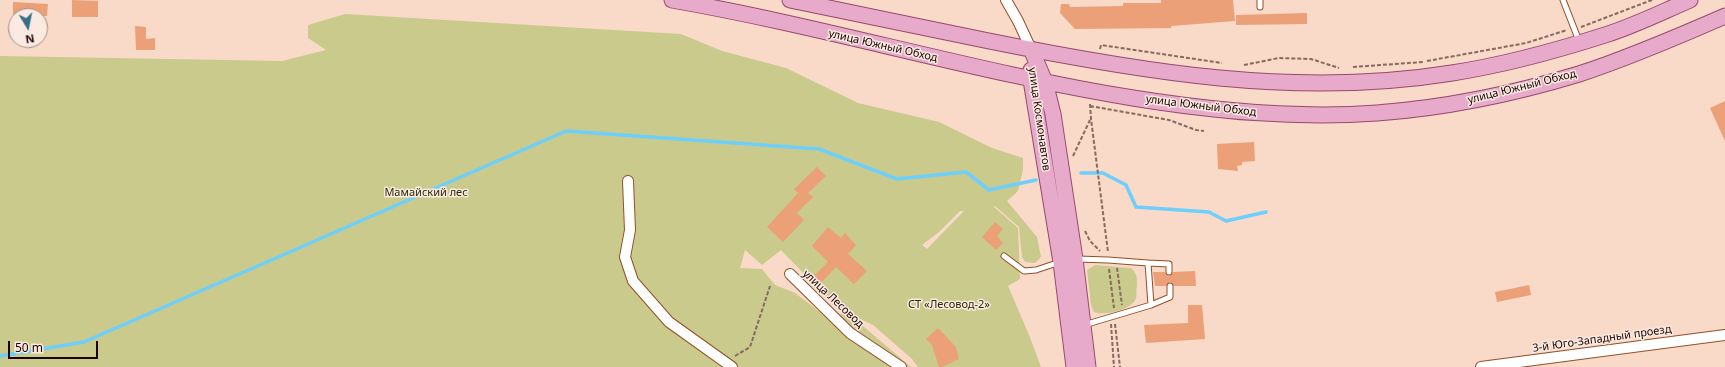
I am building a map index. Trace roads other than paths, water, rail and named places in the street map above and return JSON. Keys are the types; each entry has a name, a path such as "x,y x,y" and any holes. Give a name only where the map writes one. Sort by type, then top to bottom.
{"main road":[{"name":"улица Южный Обход","path":"672,0 742,12 1038,81 1170,104 1242,112 1324,115 1376,113 1478,100 1580,73 1674,38 1725,16"},
{"path":"790,0 1106,64 1205,78 1318,84 1379,81 1453,73 1557,49 1576,35 1606,35 1690,0"},
{"name":"улица Космонавтов","path":"1031,49 1038,81 1068,260 1083,325 1088,367"},
{"name":"улица Космонавтов","path":"1068,260 1074,367"}],"street":[{"path":"1006,0 1031,49"},
{"path":"628,181 630,230 625,257 633,281 669,322 729,365"},
{"name":"улица Лесовод","path":"790,274 850,333 900,367"},
{"name":"3-й Юго-Западный проезд","path":"1481,367 1725,335"}],"lane":[{"path":"1260,0 1260,7"},
{"path":"1563,0 1576,35"},
{"path":"1004,256 1024,271 1036,270 1068,260 1108,260 1169,264 1169,272"},
{"path":"1148,263 1151,305"},
{"path":"1083,325 1151,305 1170,297 1170,286"}],"waterway":[{"path":"0,356 84,342 566,131 819,149 897,179 966,172 989,190 1036,180"},
{"path":"1081,173 1103,173 1126,185 1136,207 1209,212 1226,221 1266,212"}],"park label":[{"name":"Мамайский лес","path":"426,193"},
{"name":"СТ «Лесовод-2»","path":"949,305"}]}
